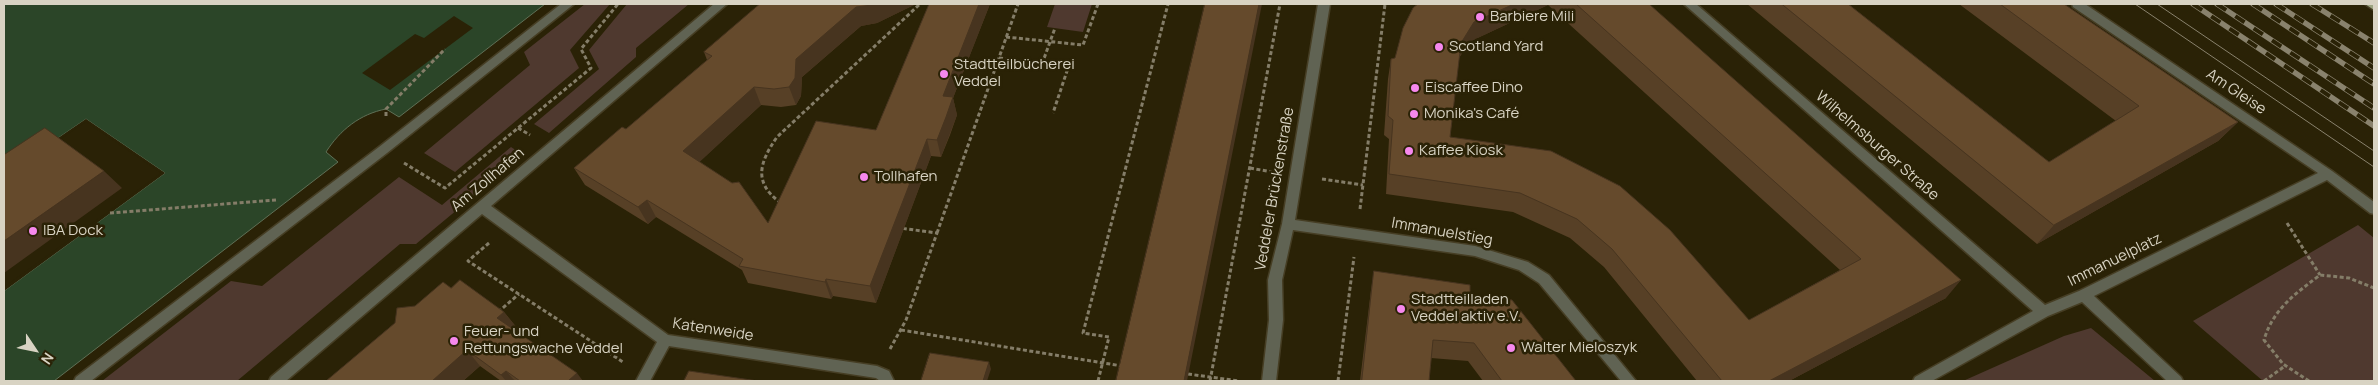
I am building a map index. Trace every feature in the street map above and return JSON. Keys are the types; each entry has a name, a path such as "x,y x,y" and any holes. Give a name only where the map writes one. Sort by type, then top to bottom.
{"street":[{"path":"82,381 383,150 568,4"},
{"name":"Am Zollhafen","path":"276,381 721,4"},
{"name":"Veddeler Brückenstraße","path":"1269,381 1276,320 1275,280 1288,224 1324,4"},
{"name":"Wilhelmsburger Straße","path":"1689,4 2043,312"},
{"name":"Am Gleise","path":"2078,4 2328,174 2374,209"},
{"name":"Immanuelplatz","path":"1920,381 2043,312 2084,294 2328,174"},
{"name":"Katenweide","path":"481,206 665,340 882,376"},
{"name":"Immanuelstieg","path":"1288,224 1475,251 1523,266 1544,279 1629,381"},
{"path":"2084,294 2176,381"},
{"path":"644,379 665,340"}],"path":[{"path":"383,150 444,188 591,68 581,49 618,4"},
{"path":"784,205 768,196 761,184 762,168 770,145 784,128 920,4"},
{"path":"882,376 938,232 1018,4"},
{"path":"1006,37 1083,45 1098,4"},
{"path":"1098,381 1109,337 1084,333 1168,4"},
{"path":"1210,379 1280,4"},
{"path":"1359,217 1385,4"},
{"path":"1042,64 1055,28"},
{"path":"386,109 445,49"},
{"path":"998,58 1068,68 1053,112"},
{"path":"1250,168 1280,173"},
{"path":"1318,179 1363,185"},
{"path":"110,213 282,200"},
{"path":"2273,201 2320,276"},
{"path":"509,226 468,261 644,379"},
{"path":"899,228 938,232"},
{"path":"1338,381 1355,250"},
{"path":"2308,381 2274,358 2264,340 2267,324 2280,306 2320,276 2349,278 2374,288"},
{"path":"497,313 519,294"},
{"path":"901,330 1124,367"},
{"path":"2264,381 2285,366"},
{"path":"1188,374 1210,379 1239,381"}],"shaded area":[{"path":"4,4 545,4 399,117 386,109 377,111 359,119 344,130 326,152 338,162 54,381 4,381 4,291 165,173 86,119 4,175"},
{"path":"585,4 610,4 570,50 579,68 455,172 424,153 530,65 524,52"},
{"path":"627,4 689,4 636,48 636,57 549,133 534,124 599,69 589,50"},
{"path":"1055,4 1092,4 1083,32 1047,27"},
{"path":"511,147 523,155 416,244 400,244 237,381 102,381 231,281 262,286 399,177 442,205"},
{"path":"2358,225 2374,238 2374,381 2263,381 2193,321"},
{"path":"2091,328 2155,381 1963,381 2064,336"}],"pier":[{"path":"454,16 473,28 390,90 362,73 415,34 424,38"},
{"path":"86,119 165,173 4,291 4,287 161,173 86,122 4,177 4,175"}],"building":[{"path":"760,4 874,4 856,7 796,59 795,78 789,87 774,89 754,87 683,151 732,183 739,182 768,223 816,121 876,130 929,4 979,4 943,96 953,97 946,117 937,140 927,139 870,286 826,279 825,282 739,266 743,259 647,200 638,207 574,168 622,127 626,129 712,56 704,52"},
{"path":"1205,4 1259,4 1184,381 1116,381"},
{"path":"1418,4 1514,4 1474,22 1461,43 1450,137 1551,151 1620,186 1670,230 1749,320 1861,259 1576,4 1649,4 1961,280 1769,381 1722,381 1612,249 1577,219 1520,193 1389,174 1393,120 1388,116 1391,59 1395,58 1403,28 1413,8"},
{"path":"1782,4 1848,4 2049,162 2139,106 2000,4 2064,4 2238,122 2054,225"},
{"path":"45,128 104,171 4,241 4,155"},
{"path":"1374,271 1470,285 1470,294 1512,300 1576,381 1502,381 1474,343 1433,340 1429,381 1362,381"},
{"name":"Feuer- und Rettungswache Veddel","path":"460,280 504,312 497,318 577,373 568,381 520,381 506,371 501,375 467,350 432,381 326,381 395,323 397,308 415,306 443,282 451,288"},
{"path":"930,353 989,362 983,381 921,381"},
{"path":"689,371 758,381 684,381"}],"tram line":[{"path":"2135,4 2374,167"},
{"path":"2157,4 2374,151"}],"railway":[{"path":"2193,4 2374,126"},
{"path":"2217,4 2374,108"},
{"path":"2253,4 2374,84"},
{"path":"2276,4 2374,68"},
{"path":"2312,4 2374,43"}],"place":[{"name":"Barbiere Mili","path":"1480,17"},
{"name":"Scotland Yard","path":"1439,47"},
{"name":"Stadtteilbücherei Veddel","path":"944,74"},
{"name":"Eiscaffee Dino","path":"1415,88"},
{"name":"Monika's Café","path":"1414,114"},
{"name":"Kaffee Kiosk","path":"1409,151"},
{"name":"Tollhafen","path":"864,177"},
{"name":"IBA Dock","path":"33,231"},
{"name":"Stadtteilladen Veddel aktiv e.V.","path":"1401,309"},
{"name":"Feuer- und Rettungswache Veddel","path":"454,341"},
{"name":"Walter Mieloszyk","path":"1511,348"}]}
